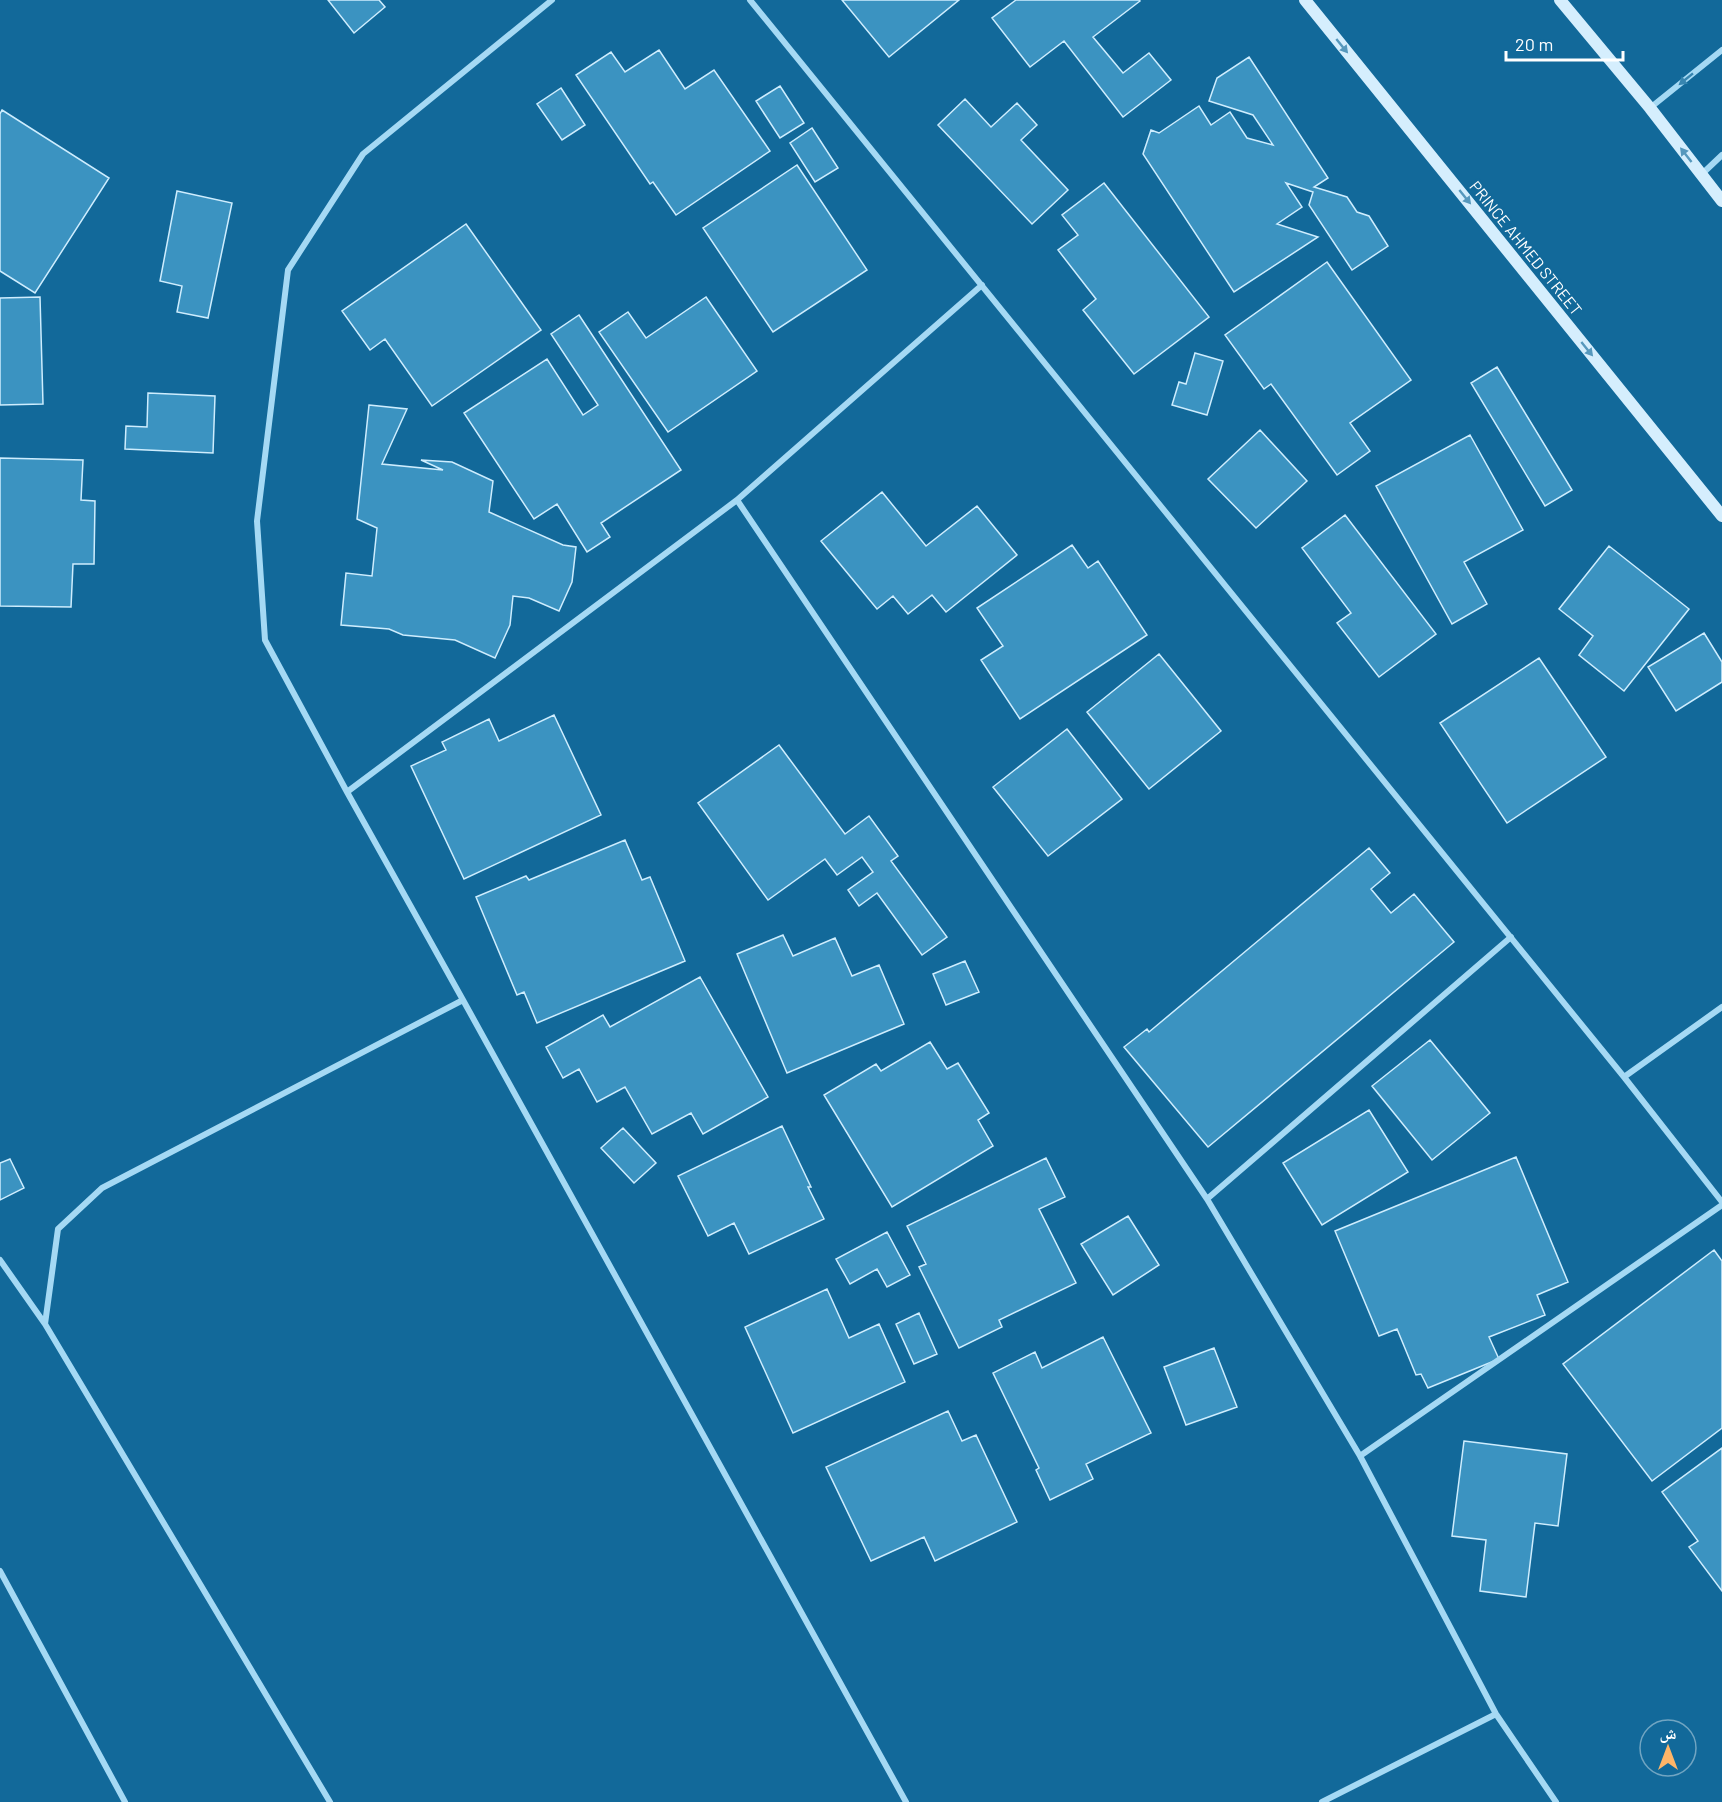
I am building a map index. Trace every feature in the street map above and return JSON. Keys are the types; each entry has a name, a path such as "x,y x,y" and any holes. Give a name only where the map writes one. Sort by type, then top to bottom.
{"main road":[{"name":"PRINCE AHMED STREET","path":"1305,0 1722,516"},
{"path":"1560,0 1650,108 1722,201"}],"street":[{"path":"552,0 363,154 288,270 257,521 265,640 906,1802"},
{"path":"750,0 1511,937 1722,1203 1360,1456"},
{"path":"1650,108 1722,50"},
{"path":"1701,174 1722,155"},
{"path":"347,792 737,500 982,285"},
{"path":"737,500 1207,1199 1360,1456 1496,1714 1556,1802"},
{"path":"1207,1199 1511,937"},
{"path":"45,1324 58,1229 102,1188 463,999"},
{"path":"1624,1077 1722,1007"},
{"path":"0,1260 45,1324 330,1802"},
{"path":"0,1571 125,1802"},
{"path":"1322,1802 1496,1714"}],"building":[{"path":"328,0 379,0 385,7 354,33"},
{"path":"842,0 959,0 889,57"},
{"path":"1016,0 1139,0 1093,37 1123,73 1149,53 1171,80 1123,117 1064,41 1030,67 992,18"},
{"path":"659,50 685,89 714,70 770,151 676,215 653,182 650,184 576,75 611,52 625,72"},
{"path":"1249,57 1328,178 1314,187 1347,197 1357,212 1369,216 1388,246 1352,270 1309,205 1313,192 1286,183 1302,207 1277,224 1318,237 1234,292 1143,154 1151,130 1159,133 1199,106 1211,125 1230,112 1247,138 1273,145 1253,115 1209,101 1217,78"},
{"path":"780,86 804,123 780,138 756,101"},
{"path":"561,88 585,125 562,140 537,104"},
{"path":"965,99 991,127 1017,103 1037,125 1021,140 1068,190 1032,224 938,125"},
{"path":"2,110 109,178 35,293 0,271 0,114"},
{"path":"812,128 838,168 815,182 790,143"},
{"path":"797,165 867,270 773,332 703,228"},
{"path":"1104,183 1209,317 1134,374 1083,310 1096,299 1058,250 1078,235 1062,215"},
{"path":"177,191 232,203 208,318 177,312 182,286 160,281"},
{"path":"466,224 541,330 432,406 385,339 370,350 342,311"},
{"path":"1327,262 1411,380 1350,423 1370,451 1337,475 1271,384 1264,389 1225,335"},
{"path":"40,297 43,404 0,405 0,298"},
{"path":"706,297 757,371 668,432 599,332 628,312 646,338"},
{"path":"579,315 681,470 601,523 610,537 587,552 557,504 534,519 464,413 547,359 583,415 598,405 551,334"},
{"path":"1195,353 1223,361 1207,415 1172,405 1179,382 1186,384"},
{"path":"1497,367 1572,490 1545,506 1471,383"},
{"path":"148,393 215,396 213,453 125,449 126,426 147,427"},
{"path":"369,405 407,409 382,464 443,470 421,460 452,462 493,481 489,512 563,545 576,547 572,582 559,611 529,598 513,596 510,625 495,658 455,640 403,635 389,629 341,625 346,573 372,576 377,528 357,519"},
{"path":"1260,430 1307,481 1256,528 1208,479"},
{"path":"1470,435 1523,530 1464,562 1487,604 1452,624 1376,486"},
{"path":"0,458 83,460 81,500 95,501 94,564 73,564 71,607 0,606"},
{"path":"882,492 926,546 977,506 1017,555 946,612 932,595 908,614 893,596 877,609 821,541"},
{"path":"1345,515 1436,634 1379,677 1337,623 1351,613 1302,548"},
{"path":"1072,545 1088,568 1098,561 1147,635 1020,719 981,660 1003,646 977,608"},
{"path":"1609,546 1689,609 1624,691 1579,655 1593,636 1559,609"},
{"path":"1704,633 1722,662 1722,682 1676,711 1648,667"},
{"path":"1159,654 1221,731 1149,789 1087,712"},
{"path":"1539,658 1606,757 1507,823 1440,723"},
{"path":"554,715 601,815 464,879 411,766 446,750 442,742 489,719 499,741"},
{"path":"1067,729 1122,799 1048,856 993,787"},
{"path":"779,745 845,834 869,816 898,856 891,861 947,937 922,955 877,893 859,906 848,890 873,872 862,857 837,875 825,859 768,900 698,803"},
{"path":"625,840 642,880 650,877 685,961 537,1023 524,992 517,995 476,897 526,876 529,880"},
{"path":"1369,848 1390,873 1371,889 1391,913 1414,894 1454,942 1208,1147 1124,1047 1147,1029 1149,1032"},
{"path":"783,935 793,956 835,938 852,976 879,965 904,1024 787,1073 737,954"},
{"path":"965,961 979,992 946,1005 933,974"},
{"path":"700,977 768,1097 703,1134 691,1113 652,1134 625,1087 597,1102 579,1069 563,1078 546,1047 603,1015 610,1027"},
{"path":"1430,1040 1490,1113 1432,1160 1372,1086"},
{"path":"930,1042 947,1069 958,1063 989,1113 978,1120 993,1146 892,1207 824,1095 876,1064 881,1071"},
{"path":"1369,1110 1408,1172 1322,1225 1283,1163"},
{"path":"782,1126 824,1219 749,1254 734,1223 708,1236 678,1176"},
{"path":"623,1128 656,1163 634,1183 601,1148"},
{"path":"1516,1157 1568,1282 1537,1295 1545,1315 1489,1337 1499,1359 1428,1388 1421,1374 1416,1375 1397,1329 1379,1336 1335,1231"},
{"path":"1046,1158 1065,1197 1039,1209 1076,1283 999,1320 1002,1327 959,1348 919,1267 926,1264 907,1226"},
{"path":"10,1159 24,1188 0,1200 0,1163"},
{"path":"1128,1216 1159,1265 1113,1295 1081,1244"},
{"path":"887,1232 910,1275 887,1287 877,1269 850,1284 836,1259"},
{"path":"1714,1250 1722,1261 1722,1428 1652,1481 1563,1364"},
{"path":"827,1289 849,1338 879,1324 905,1382 793,1433 745,1327"},
{"path":"919,1313 937,1354 914,1364 896,1324"},
{"path":"1103,1337 1151,1433 1086,1464 1093,1479 1050,1500 1036,1470 1039,1468 993,1373 1035,1352 1042,1368"},
{"path":"1214,1348 1237,1407 1186,1425 1164,1367"},
{"path":"948,1411 962,1441 976,1435 1017,1522 935,1561 924,1537 871,1561 826,1467"},
{"path":"1464,1441 1567,1454 1558,1526 1535,1523 1526,1597 1480,1591 1486,1540 1452,1536"},
{"path":"1722,1448 1722,1591 1689,1547 1698,1541 1662,1492"}]}
